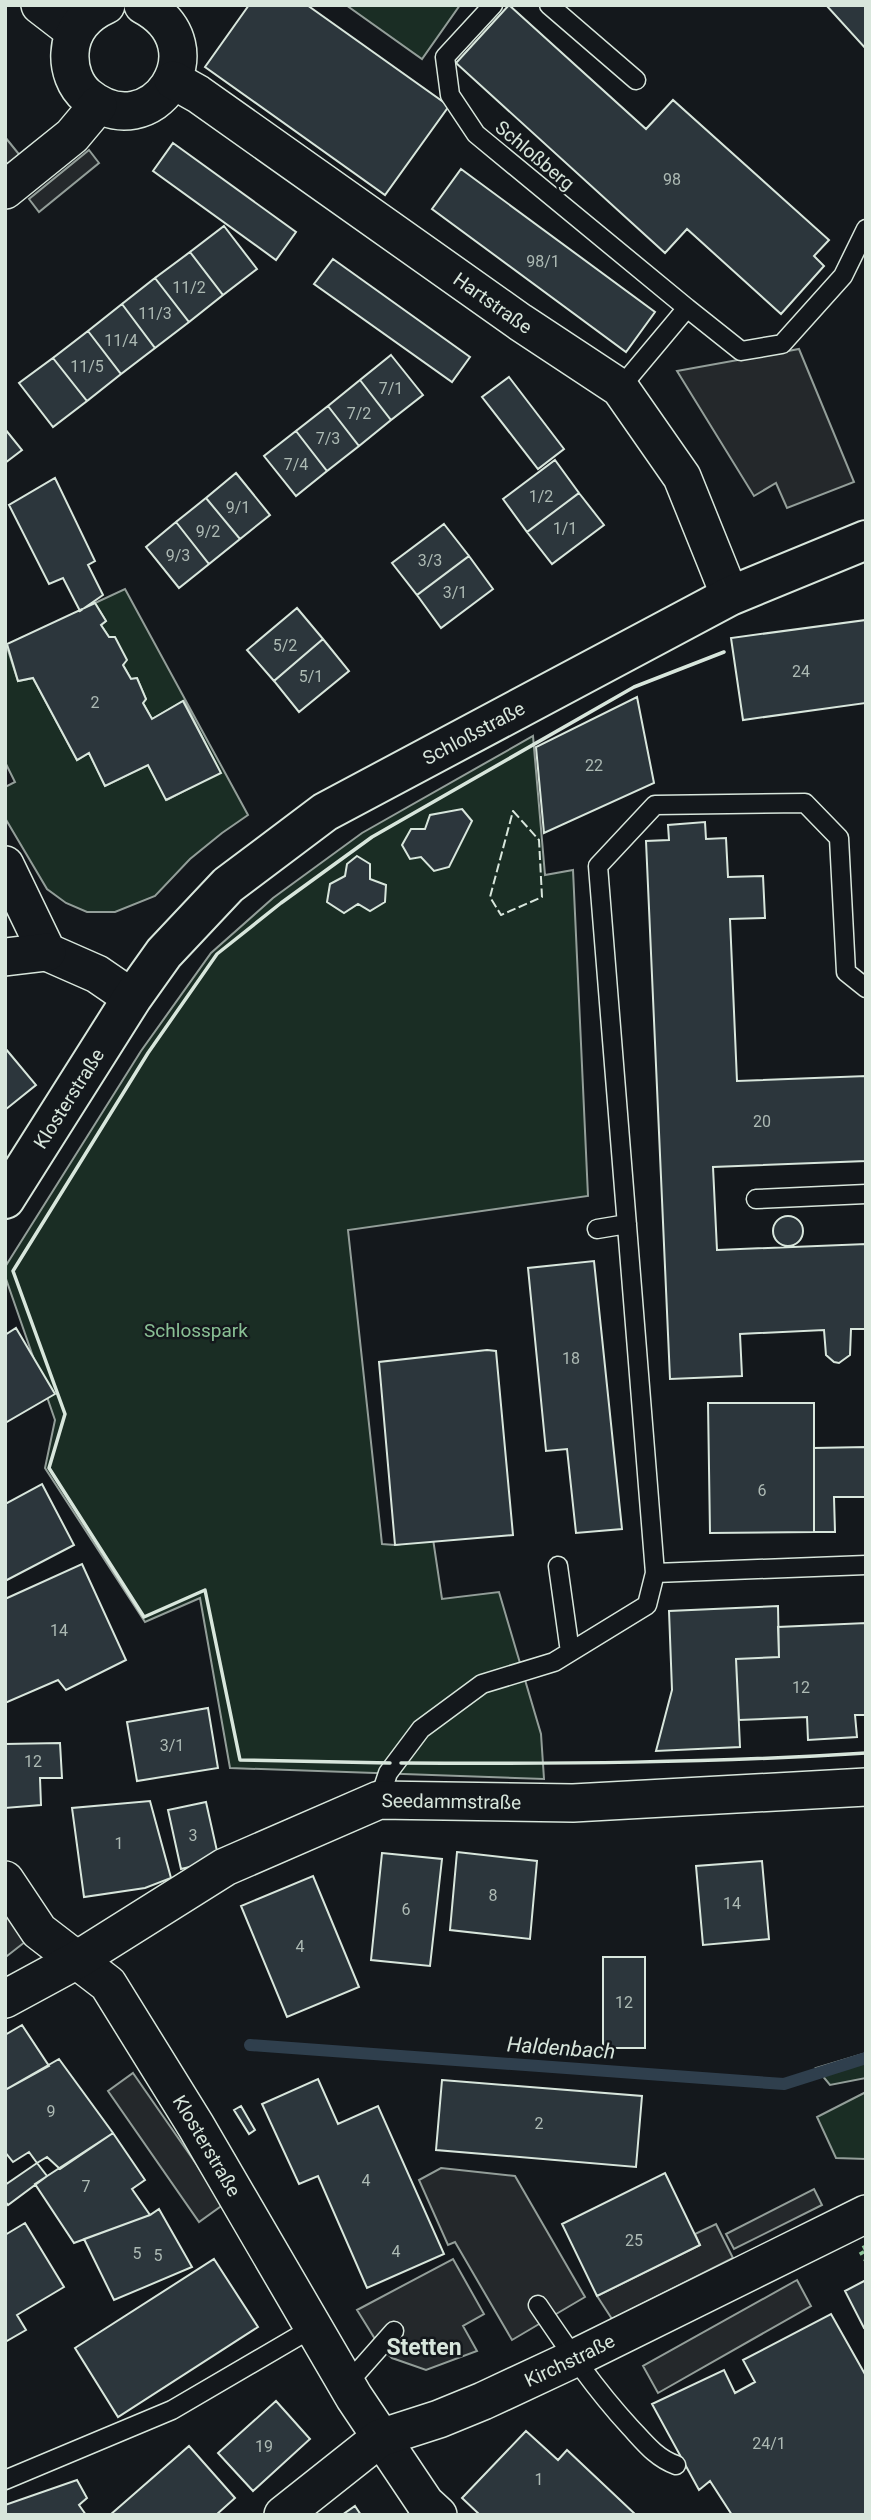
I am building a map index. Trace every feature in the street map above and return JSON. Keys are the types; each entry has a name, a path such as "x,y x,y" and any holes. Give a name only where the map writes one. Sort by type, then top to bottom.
{"main road":[{"name":"Schloßstraße","path":"132,998 164,953 228,885 325,811 730,596 866,540"},
{"name":"Klosterstraße","path":"5,1199 132,998"}],"street":[{"path":"40,5 75,32"},
{"path":"106,5 84,19 75,32 70,52 71,73 82,91 98,105 124,110 149,105 164,94 178,66 176,43 166,23 153,8"},
{"name":"Hartstraße","path":"173,80 198,94 520,322 620,388 682,477 730,596"},
{"path":"5,190 72,136 98,105"},
{"path":"5,865 47,952"},
{"path":"5,957 47,952 97,974 132,998"},
{"name":"Seedammstraße","path":"5,1999 77,1960 225,1867 379,1800 573,1803 866,1787"},
{"name":"Klosterstraße","path":"5,1880 38,1931 108,1984 196,2126 380,2438 425,2503 438,2515"},
{"name":"Kirchstraße","path":"283,2515 380,2438 461,2410 573,2359 866,2214"}],"lane":[{"name":"Schloßberg","path":"493,5 445,57 450,95 476,134 741,351 782,344 843,276 866,229"},
{"path":"549,5 636,80"},
{"path":"620,388 687,308"},
{"path":"379,1800 388,1773 421,1729 482,1684 554,1662 647,1605 655,1573 598,866 655,805 805,803 839,838 846,972 866,988"},
{"path":"757,1199 866,1194"},
{"path":"597,1228 627,1224"},
{"path":"655,1573 866,1564"},
{"path":"558,1566 570,1652"},
{"path":"538,2305 573,2359 607,2403 653,2451 676,2465"},
{"path":"5,2480 172,2410 314,2327"},
{"path":"347,2384 394,2331"}],"green space":[{"path":"346,5 460,5 422,59"},
{"path":"125,589 248,815 190,859 155,896 115,912 87,912 66,903 47,889 5,818 5,787 15,782 5,762 5,641 18,681 33,678 77,760 89,753 105,786 148,765 167,800 220,772 184,701 152,719 143,703 146,699 137,678 131,679 123,665 126,660 115,638 109,637 101,625 106,621 95,603"},
{"name":"Schlosspark","path":"533,736 545,875 573,870 588,1196 348,1230 382,1544 395,1545 433,1539 442,1599 499,1592 541,1734 544,1779 230,1768 200,1598 145,1622 45,1468 55,1420 5,1276 5,1267 141,1051 211,953 273,898 362,833"},
{"path":"866,2053 866,2078 830,2085 816,2068"},
{"path":"866,2092 866,2159 836,2158 817,2117"}],"shaded area":[{"path":"5,137 31,169 5,190"},
{"path":"89,150 99,163 39,212 29,199"},
{"path":"799,349 854,482 787,508 776,483 754,496 677,371"},
{"path":"5,1902 39,1931 7,1956 5,1954"},
{"path":"133,2073 224,2204 199,2222 108,2091"},
{"path":"441,2168 515,2176 585,2297 512,2340 455,2242 448,2245 419,2180"},
{"path":"814,2189 822,2205 734,2249 726,2234"},
{"path":"716,2224 733,2258 612,2319 597,2296 700,2245 695,2234"},
{"path":"453,2259 484,2314 463,2326 477,2351 426,2370 392,2358 380,2347 357,2310"},
{"path":"797,2280 811,2306 658,2393 643,2366"}],"building":[{"path":"249,5 307,5 449,106 385,195 205,67"},
{"path":"509,5 646,129 673,100 829,240 814,256 824,266 781,314 687,229 665,253 456,63"},
{"path":"826,5 866,5 866,49"},
{"path":"173,143 296,232 276,260 153,171"},
{"path":"461,169 655,312 626,352 432,209"},
{"path":"224,226 257,269 223,295 190,252"},
{"path":"190,252 223,295 189,322 155,278"},
{"path":"333,259 470,357 452,382 314,284"},
{"path":"155,278 189,322 155,348 122,304"},
{"path":"122,304 155,348 121,374 88,331"},
{"path":"88,331 121,374 87,401 53,358"},
{"path":"391,355 423,395 391,420 360,380"},
{"path":"53,358 87,401 53,427 19,383"},
{"path":"509,377 564,449 538,469 482,397"},
{"path":"360,380 391,420 359,446 328,406"},
{"path":"328,406 359,446 327,471 296,431"},
{"path":"5,429 22,450 5,463"},
{"path":"296,431 327,471 296,496 264,456"},
{"path":"555,460 579,493 527,532 503,499"},
{"path":"236,473 270,515 240,539 206,498"},
{"path":"55,478 95,561 88,565 103,595 80,611 63,578 49,584 9,505"},
{"path":"579,493 604,525 552,564 527,532"},
{"path":"206,498 240,539 209,564 176,522"},
{"path":"176,522 209,564 179,588 146,547"},
{"path":"444,524 469,556 417,595 392,563"},
{"path":"469,556 493,589 441,628 417,595"},
{"path":"95,603 106,621 101,625 109,637 115,637 127,660 123,665 131,679 137,678 146,699 143,703 152,719 183,701 221,773 166,800 148,765 105,786 89,753 77,760 33,678 18,681 7,644"},
{"path":"297,608 323,639 274,681 247,650"},
{"path":"866,620 866,703 743,720 731,638"},
{"path":"323,639 349,671 299,712 274,681"},
{"path":"637,697 654,783 544,833 536,747"},
{"path":"462,809 472,821 449,867 434,871 421,857 410,859 402,845 411,829 425,829 430,815"},
{"path":"705,822 706,839 726,838 728,877 763,876 765,918 730,919 737,1081 866,1076 866,1161 713,1167 717,1250 866,1244 866,1329 851,1329 850,1355 839,1363 826,1355 824,1330 740,1334 742,1376 670,1379 646,841 669,840 668,825"},
{"path":"357,856 370,864 370,879 386,885 385,902 370,911 358,904 344,913 327,902 330,884 345,876 347,864"},
{"path":"5,1048 36,1085 5,1110"},
{"path":"788,1216 794,1217 802,1225 802,1237 794,1245 788,1246 782,1245 774,1237 773,1231 774,1225 782,1217"},
{"path":"594,1261 622,1529 576,1533 567,1449 546,1451 528,1268"},
{"path":"16,1328 55,1394 5,1423 5,1335"},
{"path":"496,1351 513,1535 395,1545 379,1362"},
{"path":"708,1403 814,1403 814,1532 710,1533"},
{"path":"866,1447 866,1497 834,1497 835,1532 814,1532 814,1448"},
{"path":"42,1484 74,1545 5,1581 5,1504"},
{"path":"82,1564 126,1660 66,1690 58,1680 5,1703 5,1599"},
{"path":"778,1606 779,1657 736,1659 740,1747 656,1751 672,1690 669,1611"},
{"path":"866,1623 866,1715 855,1715 857,1737 808,1740 807,1717 739,1720 736,1659 779,1657 778,1627"},
{"path":"208,1708 218,1768 137,1781 127,1722"},
{"path":"60,1743 62,1778 40,1778 41,1805 5,1808 5,1744"},
{"path":"150,1801 171,1878 145,1888 84,1897 72,1808"},
{"path":"206,1802 219,1860 181,1869 168,1810"},
{"path":"457,1852 537,1861 530,1939 450,1930"},
{"path":"382,1853 442,1859 430,1966 371,1960"},
{"path":"762,1861 769,1939 703,1945 696,1866"},
{"path":"313,1876 359,1987 287,2017 241,1906"},
{"path":"603,1957 645,1957 645,2048 603,2048"},
{"path":"22,2025 49,2066 5,2090 5,2035"},
{"path":"59,2059 113,2133 60,2169 47,2157 37,2163 29,2152 13,2162 5,2152 5,2090"},
{"path":"318,2079 338,2124 378,2106 444,2254 367,2288 318,2176 299,2184 262,2104"},
{"path":"442,2080 642,2096 636,2167 436,2150"},
{"path":"241,2106 255,2130 249,2134 234,2110"},
{"path":"113,2133 145,2180 132,2189 150,2215 74,2243 35,2184"},
{"path":"37,2163 47,2176 8,2205 5,2201 5,2185"},
{"path":"665,2173 700,2245 597,2296 562,2224"},
{"path":"159,2209 192,2267 114,2300 84,2239 150,2215"},
{"path":"25,2223 64,2287 17,2315 26,2330 5,2342 5,2235"},
{"path":"214,2259 258,2327 118,2417 75,2348"},
{"path":"866,2280 866,2327 864,2328 845,2291"},
{"path":"831,2314 866,2376 866,2515 732,2515 710,2481 699,2490 652,2404 724,2370 735,2393 755,2382 743,2360"},
{"path":"276,2401 310,2439 253,2491 218,2453"},
{"path":"526,2431 558,2460 567,2450 636,2515 480,2515 462,2498"},
{"path":"189,2446 235,2498 216,2515 110,2515"},
{"path":"77,2480 87,2498 79,2505 86,2515 5,2515 5,2505"},
{"path":"355,2506 361,2515 342,2515"}],"waterway":[{"name":"Haldenbach","path":"250,2045 784,2084 866,2058"}],"hedge":[{"path":"866,2247 860,2250 866,2260"}],"fence":[{"path":"513,811 539,840 542,897 501,915 490,897 513,811"}],"wall":[{"path":"390,1763 240,1760 205,1590 144,1617 49,1468 65,1414 13,1271 148,1053 217,954 281,903 372,837 634,687 724,652"},
{"path":"401,1763 633,1762 866,1753"}],"district":[{"name":"Stetten","path":"424,2347"}]}
